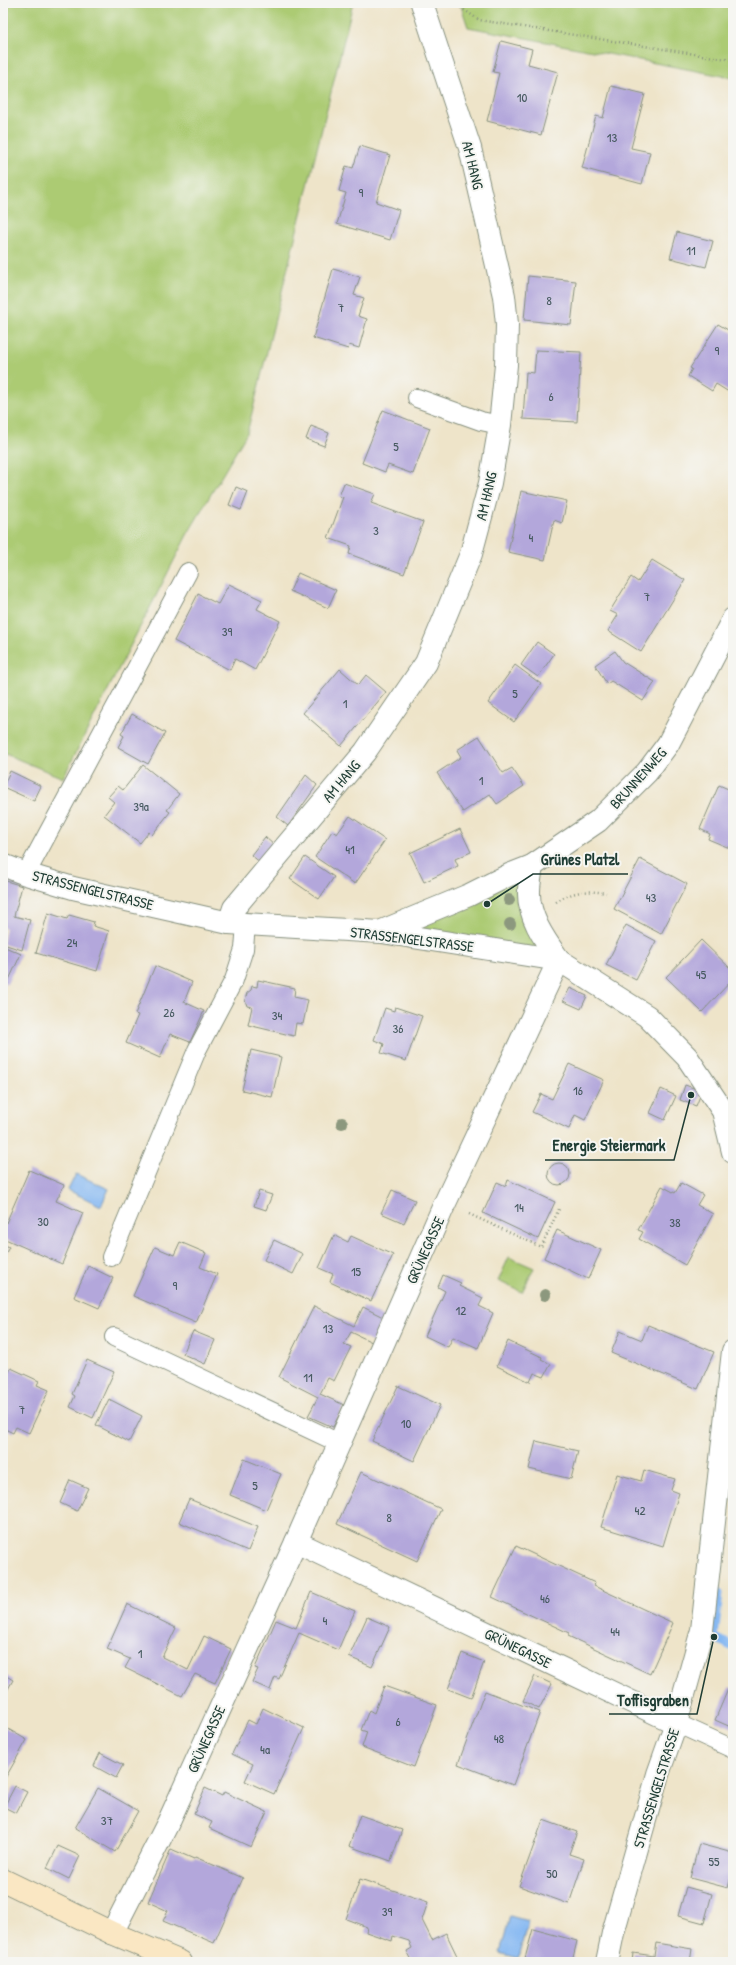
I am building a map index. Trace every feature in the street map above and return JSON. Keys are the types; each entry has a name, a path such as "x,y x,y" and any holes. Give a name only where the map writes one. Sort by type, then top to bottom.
{"main road":[{"path":"3,1880 112,1933 181,1962"}],"street":[{"name":"AM HANG","path":"238,923 234,908 365,752 426,663 471,554 490,483 500,425 506,365 507,324 504,296 470,148 422,3"},
{"name":"BRUNNENWEG","path":"381,932 469,895 509,875 532,866 598,821 647,772 668,744 733,619"},
{"name":"STRASSENGELSTRASSE","path":"3,865 26,874 73,888 238,923 381,932 559,960 647,1016 687,1056 728,1112 733,1152"},
{"path":"532,866 529,892 534,916 543,938 559,960"},
{"name":"GRÜNEGASSE","path":"112,1933 168,1823 296,1542 445,1203 559,960"},
{"name":"STRASSENGELSTRASSE","path":"607,1962 613,1933 656,1782 676,1723 702,1630 733,1351"},
{"name":"GRÜNEGASSE","path":"296,1542 676,1723"}],"lane":[{"path":"417,398 481,421 500,425"},
{"path":"26,874 188,572"},
{"path":"111,1257 197,1050 234,980 244,948 238,923"},
{"path":"114,1337 339,1443"},
{"path":"676,1723 733,1748"}],"path":[{"path":"454,3 479,20 733,60"},
{"path":"534,916 564,896 574,893 594,891 606,893"},
{"path":"445,1203 540,1247 560,1207"}],"green space":[{"path":"3,3 353,3 247,433 187,535 63,778 3,753"},
{"path":"460,3 733,3 733,78 468,27"},
{"path":"509,875 529,892 559,960 381,932"},
{"path":"509,1257 534,1268 522,1292 498,1281"}],"water":[{"path":"76,1174 109,1189 101,1206 68,1190"},
{"path":"510,1916 528,1921 518,1958 500,1953"}],"building":[{"path":"501,41 532,49 528,64 558,72 541,135 487,121 499,73 493,72"},
{"path":"611,86 645,94 631,148 650,152 642,184 582,168 596,116 603,118"},
{"path":"360,146 390,155 376,202 399,210 390,240 337,224 346,193 339,191 346,166 353,168"},
{"path":"677,232 713,241 706,267 670,258"},
{"path":"333,269 360,277 354,295 364,298 358,316 367,319 359,348 349,345 348,349 313,338"},
{"path":"528,276 576,281 571,325 524,320"},
{"path":"718,324 733,333 732,394 716,384 712,391 688,376 692,369 690,368"},
{"path":"536,350 581,352 577,422 523,419 526,372 534,373"},
{"path":"383,410 430,428 413,474 388,465 385,472 362,463"},
{"path":"311,426 329,433 324,446 306,439"},
{"path":"344,483 375,494 371,503 423,522 404,574 349,554 351,546 328,538 343,497 339,496"},
{"path":"236,487 248,492 241,510 229,505"},
{"path":"521,491 567,501 562,523 554,520 545,560 508,552"},
{"path":"652,560 685,580 641,652 608,631 618,615 610,611 631,577 638,582"},
{"path":"298,573 336,590 328,608 290,591"},
{"path":"229,584 262,600 257,609 280,621 255,670 235,659 230,670 174,641 198,594 218,604"},
{"path":"537,642 554,654 538,677 521,665"},
{"path":"615,651 623,662 655,682 643,701 611,681 607,684 595,665"},
{"path":"515,665 541,684 514,722 488,703"},
{"path":"340,669 358,685 366,675 386,692 341,746 303,713"},
{"path":"132,714 165,733 148,764 118,747 124,736 121,734"},
{"path":"479,736 503,773 512,768 524,786 497,804 490,794 463,812 437,773 461,757 457,750"},
{"path":"143,765 179,794 167,810 170,812 152,835 149,832 140,843 104,815 114,802 108,797 118,786 123,790"},
{"path":"10,771 41,786 34,801 3,787"},
{"path":"306,775 317,785 288,826 277,817"},
{"path":"719,785 733,791 732,849 708,839 710,834 700,829"},
{"path":"350,816 385,840 355,884 315,857 332,831 337,834"},
{"path":"460,829 471,852 455,859 458,866 424,882 410,853"},
{"path":"265,837 275,846 261,863 251,855"},
{"path":"305,857 334,877 319,899 290,879"},
{"path":"640,859 687,884 661,934 614,909"},
{"path":"3,880 22,886 14,916 30,920 22,950 3,944 6,928 3,927"},
{"path":"48,913 67,919 69,915 94,922 93,926 109,931 97,971 36,953"},
{"path":"626,925 656,941 636,980 606,965"},
{"path":"701,940 733,971 733,979 702,1012 666,977"},
{"path":"3,946 21,954 7,984 3,982"},
{"path":"155,966 192,982 184,1002 204,1011 190,1042 170,1034 160,1058 126,1043 138,1015 135,1014"},
{"path":"258,980 295,988 294,997 308,1000 303,1024 296,1023 294,1036 248,1025 252,1007 247,1006 245,1000 247,993 251,990 252,986 257,987"},
{"path":"570,988 587,996 581,1009 563,1001"},
{"path":"395,1007 422,1016 406,1061 381,1053 384,1044 374,1040 385,1008 394,1011"},
{"path":"251,1050 281,1057 272,1097 242,1090"},
{"path":"569,1064 604,1080 585,1120 575,1115 569,1129 532,1112 541,1094 552,1099"},
{"path":"685,1085 702,1091 696,1106 680,1100"},
{"path":"661,1089 676,1096 665,1120 650,1113"},
{"path":"559,1163 567,1166 570,1174 567,1182 559,1185 551,1182 548,1174 551,1166"},
{"path":"29,1170 64,1185 56,1201 83,1213 62,1264 3,1238 3,1230"},
{"path":"508,1180 555,1202 538,1239 483,1213 497,1182 506,1186"},
{"path":"681,1183 703,1195 697,1205 713,1214 685,1265 639,1239 643,1232 638,1230 662,1186 675,1193"},
{"path":"392,1190 415,1200 404,1223 381,1213"},
{"path":"259,1191 272,1195 266,1210 254,1206"},
{"path":"557,1230 601,1250 588,1279 544,1258"},
{"path":"334,1235 348,1242 351,1236 393,1255 371,1301 330,1282 333,1274 319,1268"},
{"path":"274,1240 303,1254 293,1274 264,1260"},
{"path":"180,1242 206,1253 200,1267 217,1274 196,1323 133,1296 155,1247 174,1255"},
{"path":"3,1244 9,1247 3,1259"},
{"path":"88,1266 113,1278 99,1308 74,1297"},
{"path":"443,1275 461,1283 459,1286 483,1298 479,1306 493,1313 478,1348 453,1337 448,1347 425,1336 445,1291 438,1287"},
{"path":"314,1306 354,1326 363,1307 387,1319 376,1344 351,1332 344,1344 351,1347 334,1381 328,1378 320,1394 344,1405 333,1427 308,1416 318,1397 279,1377"},
{"path":"648,1325 714,1352 698,1389 611,1353 620,1331 642,1340"},
{"path":"193,1331 215,1340 205,1364 183,1354"},
{"path":"508,1341 542,1357 541,1359 551,1364 544,1377 534,1373 530,1382 497,1366"},
{"path":"87,1360 114,1372 93,1418 70,1407 75,1396 72,1394"},
{"path":"11,1368 39,1381 37,1385 49,1390 29,1433 16,1427 13,1433 3,1428 3,1369 9,1372"},
{"path":"398,1386 440,1405 414,1461 372,1441"},
{"path":"109,1399 142,1416 129,1442 96,1425"},
{"path":"536,1441 578,1451 571,1479 529,1469"},
{"path":"244,1459 281,1474 266,1510 230,1495"},
{"path":"644,1470 675,1479 671,1490 679,1493 663,1546 601,1527 617,1474 641,1481"},
{"path":"361,1472 441,1509 417,1561 337,1524"},
{"path":"70,1480 88,1488 77,1511 60,1503"},
{"path":"189,1499 258,1527 248,1551 179,1522"},
{"path":"516,1546 595,1583 594,1586 673,1623 650,1674 568,1636 569,1633 492,1597"},
{"path":"311,1592 355,1611 338,1650 299,1633 279,1679 275,1677 270,1690 252,1682 258,1669 255,1668 276,1620 296,1628"},
{"path":"127,1604 176,1628 162,1657 188,1670 204,1636 231,1649 215,1683 195,1674 182,1696 125,1668 130,1659 107,1649"},
{"path":"367,1617 390,1627 372,1667 349,1657"},
{"path":"462,1653 484,1662 471,1698 448,1689"},
{"path":"3,1674 13,1680 3,1698"},
{"path":"535,1676 552,1684 539,1709 523,1701"},
{"path":"384,1686 437,1705 414,1767 362,1747 367,1732 361,1730 369,1710 374,1713"},
{"path":"729,1687 733,1689 733,1728 715,1720"},
{"path":"485,1691 540,1712 513,1785 458,1764"},
{"path":"263,1708 304,1728 274,1794 245,1781 253,1764 232,1754 248,1720 256,1724"},
{"path":"3,1726 27,1740 3,1782"},
{"path":"100,1753 123,1765 116,1778 94,1766"},
{"path":"15,1786 27,1792 16,1813 4,1807"},
{"path":"98,1788 138,1811 115,1852 75,1828"},
{"path":"205,1788 222,1796 224,1792 267,1812 251,1847 209,1828 212,1822 194,1814"},
{"path":"360,1815 402,1830 391,1861 349,1846"},
{"path":"543,1820 577,1832 569,1854 584,1859 569,1904 519,1886"},
{"path":"699,1844 733,1853 733,1869 728,1888 690,1878"},
{"path":"58,1846 80,1856 69,1879 47,1868"},
{"path":"171,1849 194,1859 195,1857 243,1878 214,1943 163,1921 168,1911 148,1902"},
{"path":"360,1879 428,1902 422,1920 432,1940 446,1933 460,1962 413,1962 407,1951 412,1948 409,1941 393,1936 392,1941 366,1932 367,1927 346,1919"},
{"path":"686,1887 712,1894 704,1923 678,1916"},
{"path":"533,1929 577,1941 572,1962 524,1962"},
{"path":"656,1943 692,1949 690,1962 632,1962 633,1953 654,1956"}],"waterway":[{"path":"719,1593 714,1637 733,1647"}],"place":[{"name":"Grünes Platzl","path":"487,904"},
{"name":"Energie Steiermark","path":"691,1095"},
{"name":"Toffisgraben","path":"714,1637"}]}
